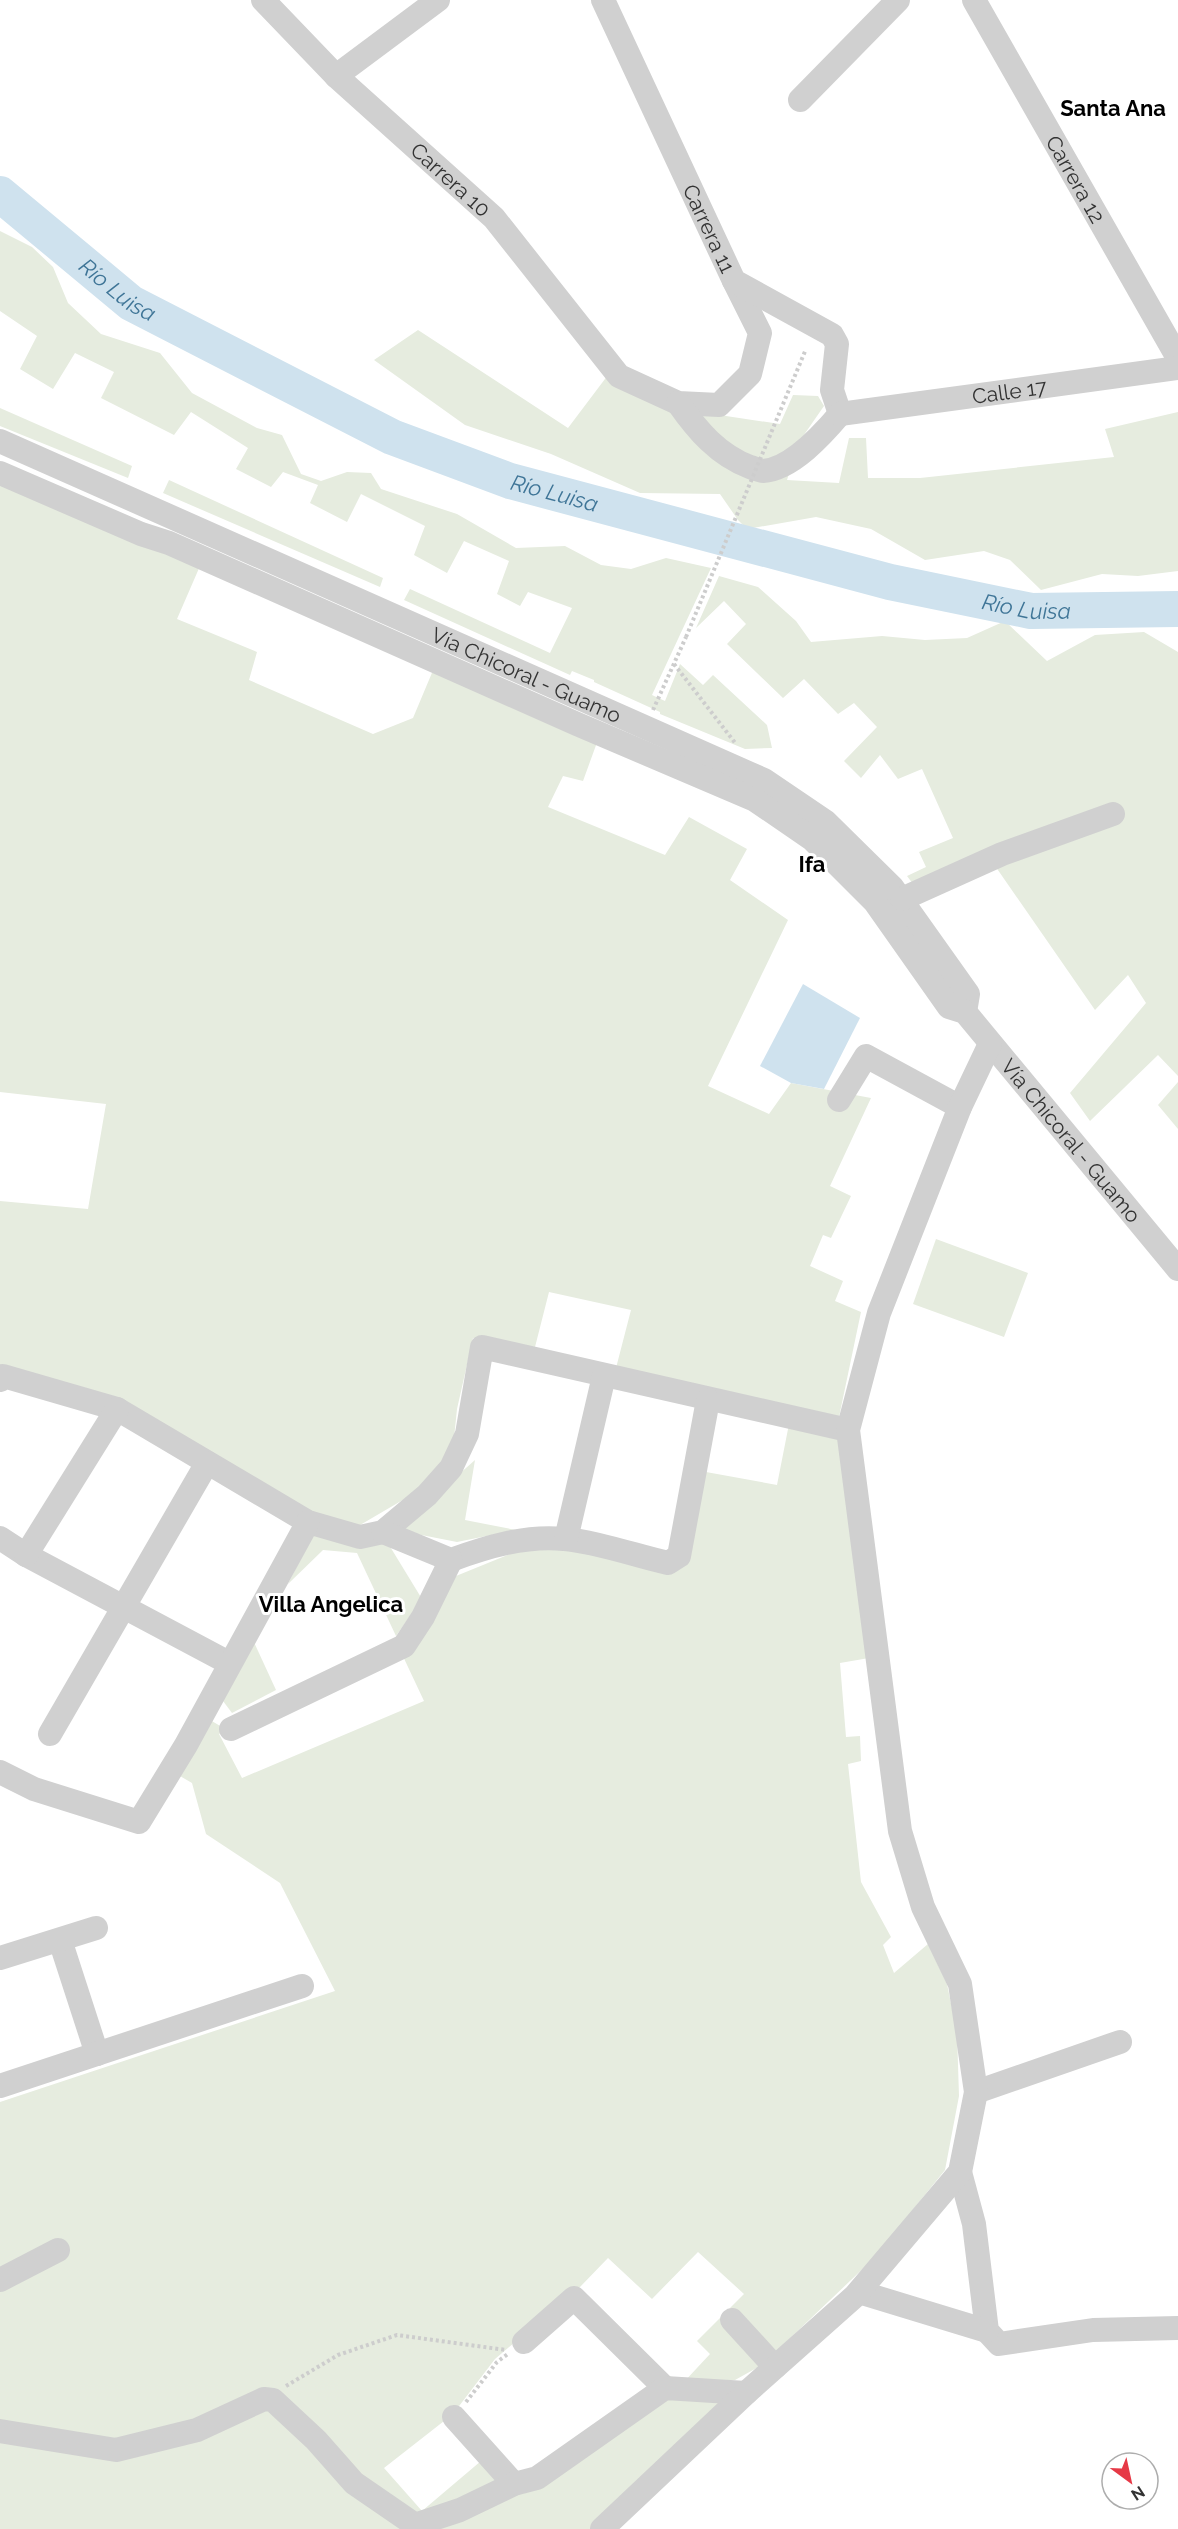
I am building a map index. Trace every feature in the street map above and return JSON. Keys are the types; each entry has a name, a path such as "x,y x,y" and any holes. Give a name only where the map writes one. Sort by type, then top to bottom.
{"street":[{"path":"336,76 438,0"},
{"name":"Carrera 11","path":"603,0 734,281 832,335 837,344 832,390 840,414"},
{"path":"800,100 898,0"},
{"name":"Carrera 10","path":"271,3 336,76 494,218 619,376 678,403"},
{"name":"Carrera 12","path":"983,3 1178,358"},
{"path":"678,403 719,405 750,374 760,333 734,281"},
{"name":"Calle 17","path":"840,414 1178,368"},
{"path":"678,403 699,433 734,461 762,471 783,464 817,441 840,414"},
{"name":"Vía Chicoral - Guamo","path":"0,441 268,558 390,615 567,706 706,767 745,770 764,780 826,822 890,896 968,994 965,1012 990,1044 1178,1269"},
{"name":"Vía Chicoral - Guamo","path":"0,473 141,534 169,543 380,638 567,706 645,727 706,767"},
{"path":"141,534 153,509"},
{"path":"380,638 390,615"},
{"path":"890,896 1113,814"},
{"path":"987,2331 974,2224 960,2172 976,2092 960,1984 923,1907 900,1831 848,1430 879,1313 960,1107 990,1044"},
{"path":"839,1100 866,1056 960,1107"},
{"path":"0,1380 3,1376 117,1409 308,1522 360,1538 383,1532 427,1495 451,1468 467,1434 482,1347 848,1430"},
{"path":"566,1539 604,1376"},
{"path":"383,1532 450,1560 485,1547 547,1538 566,1539 668,1563 679,1556 708,1400"},
{"path":"26,1555 117,1409"},
{"path":"50,1734 207,1463"},
{"path":"0,1772 34,1789 139,1822 186,1745 308,1522"},
{"path":"0,1538 26,1555 230,1663"},
{"path":"231,1729 404,1646 423,1617 450,1560"},
{"path":"0,1958 96,1928"},
{"path":"60,1940 97,2054"},
{"path":"0,2086 302,1986"},
{"path":"976,2092 1120,2042"},
{"path":"602,2529 746,2393 859,2292 960,2172"},
{"path":"0,2280 58,2250"},
{"path":"859,2292 987,2331 999,2344 1093,2330 1178,2328"},
{"path":"524,2342 574,2298 664,2388"},
{"path":"732,2320 775,2367"},
{"path":"0,2431 116,2450 196,2430 264,2399 273,2400 316,2440 354,2482 415,2525 460,2510 514,2484 537,2478 664,2388 746,2393"},
{"path":"454,2417 514,2484"}],"path":[{"path":"645,727 686,637 806,349"},
{"path":"674,664 743,753"},
{"path":"264,2399 338,2355 396,2335 513,2351 497,2362 454,2417"}],"shaded area":[{"path":"0,231 32,247 53,267 68,303 101,334 160,353 192,393 257,428 282,435 301,474 321,481 347,472 371,473 381,489 457,514 516,548 565,546 601,565 631,569 666,558 711,568 652,695 665,701 680,664 703,685 713,675 767,725 772,748 745,749 660,714 594,680 572,671 570,675 404,600 410,589 550,653 572,608 528,592 520,606 497,594 509,561 464,541 447,573 414,555 425,526 361,494 347,522 310,503 318,485 283,472 271,487 236,469 248,448 191,412 174,435 101,398 114,372 75,353 53,389 20,369 37,336 0,311"},
{"path":"418,330 568,428 614,367 726,416 780,424 793,395 818,396 824,406 799,442 787,480 839,483 849,438 866,438 868,478 920,478 1114,457 1105,429 1178,412 1178,571 1138,576 1102,574 1041,590 1010,560 984,551 925,560 871,529 816,517 747,529 720,494 640,493 551,454 465,425 374,360"},
{"path":"0,408 132,466 128,478 0,426"},
{"path":"169,480 383,578 380,587 163,493"},
{"path":"0,484 200,566 177,619 257,652 249,680 373,734 413,718 434,668 599,737 583,781 563,776 548,807 665,855 689,817 747,849 730,880 788,920 708,1086 769,1114 791,1083 871,1098 830,1186 851,1196 831,1238 823,1235 810,1266 843,1281 835,1301 861,1312 839,1417 616,1368 631,1310 549,1292 535,1347 473,1338 457,1409 454,1438 441,1466 413,1494 355,1528 306,1516 119,1401 0,1373 0,1201 88,1209 106,1104 0,1092"},
{"path":"719,576 758,587 796,621 811,642 882,636 925,640 967,638 1005,621 1047,661 1095,635 1144,632 1178,652 1178,1076 1158,1055 1090,1121 1070,1093 1146,1003 1128,975 1095,1010 991,860 922,896 907,876 926,867 919,852 953,838 922,769 898,779 880,755 861,778 844,761 877,727 854,703 838,714 804,679 783,698 727,644 746,624 724,601 696,628"},
{"path":"1178,1082 1178,1129 1158,1105"},
{"path":"936,1239 1028,1273 1004,1337 913,1304"},
{"path":"789,1424 841,1435 869,1658 840,1663 846,1737 860,1736 861,1761 848,1764 861,1882 891,1937 883,1945 894,1973 928,1944 947,1984 957,2033 959,2096 945,2170 873,2259 762,2365 735,2380 683,2383 710,2354 697,2341 744,2294 698,2252 652,2299 608,2258 580,2287 495,2359 453,2414 384,2468 422,2511 481,2461 512,2489 665,2393 736,2397 598,2529 0,2529 0,2102 335,1991 280,1883 206,1834 192,1783 173,1772 205,1717 227,1730 219,1734 242,1778 424,1701 400,1650 456,1576 539,1542 669,1569 706,1472 777,1485"},
{"path":"475,1460 465,1520 516,1530 457,1542 396,1530"},
{"path":"314,1532 386,1540 422,1599 396,1636 357,1553 323,1550 288,1584"},
{"path":"253,1640 276,1690 232,1713 220,1697"}],"water":[{"path":"803,984 860,1018 824,1089 791,1083 760,1066"}],"waterway":[{"name":"Río Luisa","path":"0,194 131,303 392,437 510,481 890,582 1031,611 1178,609"}],"district":[{"name":"Santa Ana","path":"1113,108"},
{"name":"Ifa","path":"812,864"},
{"name":"Villa Angelica","path":"331,1604"}]}
